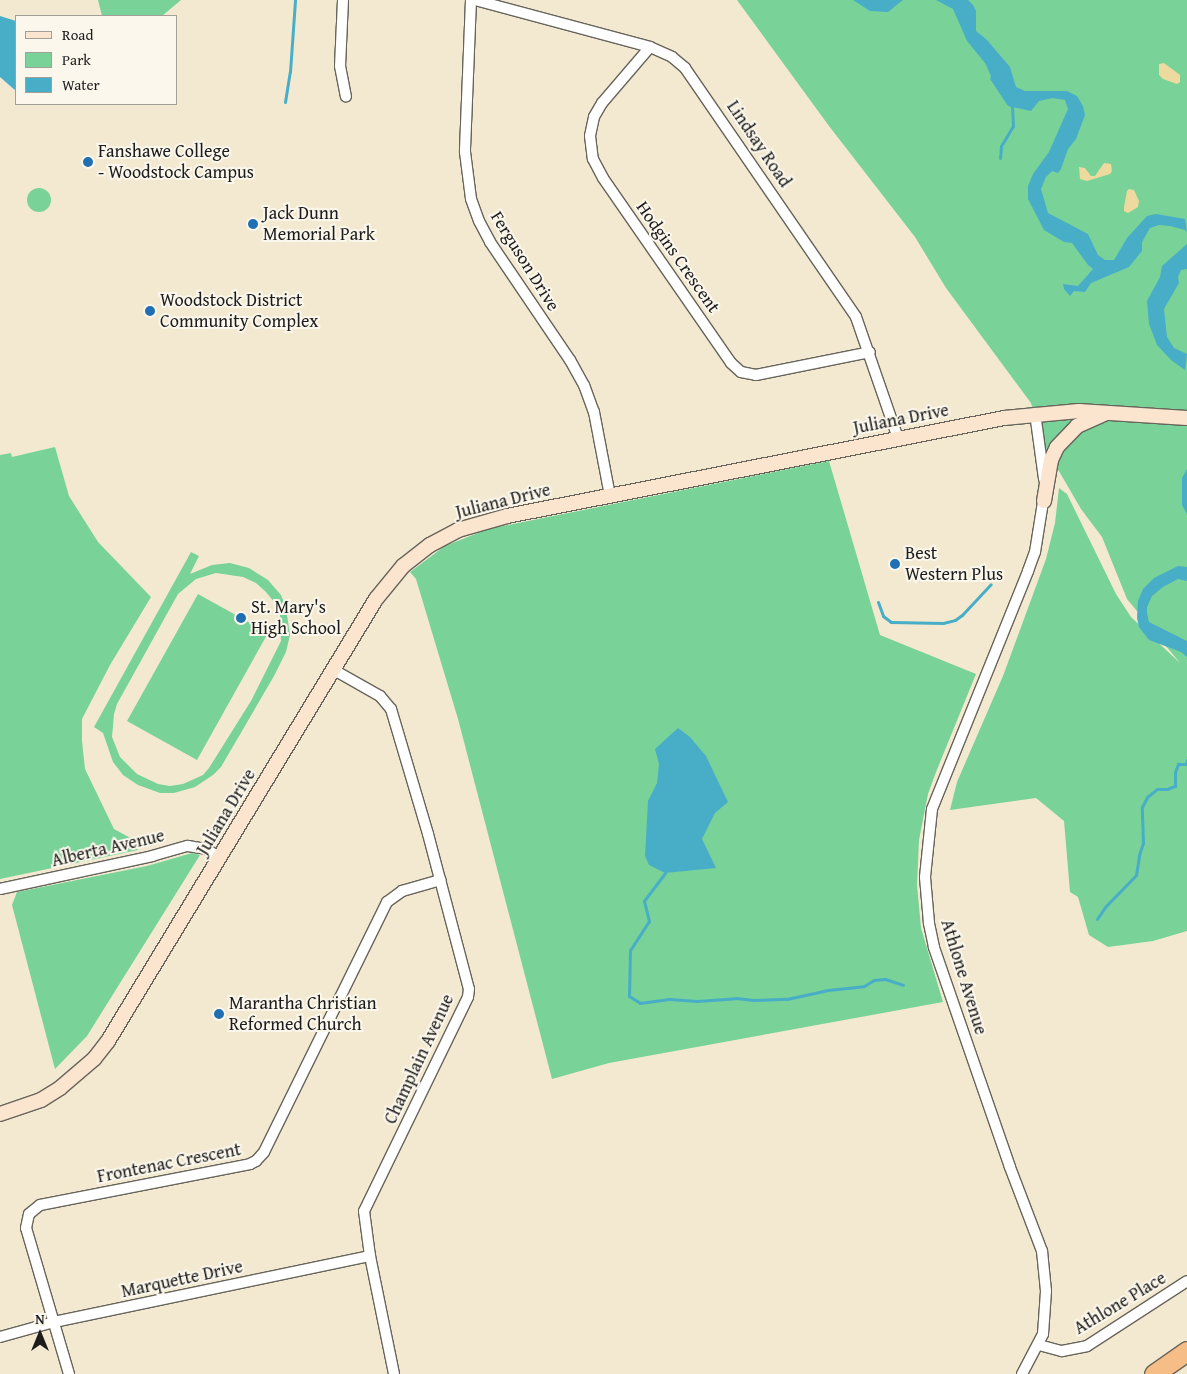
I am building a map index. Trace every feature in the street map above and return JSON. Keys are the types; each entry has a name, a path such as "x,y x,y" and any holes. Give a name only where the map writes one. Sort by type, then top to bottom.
{"highway":[{"path":"1154,1374 1187,1351"}],"street":[{"path":"343,0 340,66 346,96"},
{"name":"Ferguson Drive","path":"471,0 465,152 471,199 479,221 490,242 570,360 584,385 594,412 610,496"},
{"name":"Lindsay Road","path":"476,0 650,47 672,57 695,80 856,317 870,352 898,438"},
{"name":"Hodgins Crescent","path":"650,47 602,103 594,117 590,136 593,159 603,178 731,363 741,372 756,375 870,352"},
{"name":"Juliana Drive","path":"0,1114 41,1100 77,1075 94,1059 108,1041 221,858 372,605 403,566 430,545 458,530 490,520 898,438 1035,413 1079,411 1126,412 1187,418"},
{"path":"1044,500 1050,460 1066,436 1090,419 1103,414 1126,412"},
{"name":"Athlone Avenue","path":"1022,1374 1039,1346 1046,1312 1042,1251 1032,1219 1010,1167 934,947 929,924 925,877 932,809 1034,552 1044,500 1042,460 1035,413"},
{"name":"Champlain Avenue","path":"334,670 380,696 389,704 440,880 469,989 468,997 366,1205 364,1218 391,1373"},
{"name":"Alberta Avenue","path":"0,888 152,856 188,846 206,849 221,858"},
{"name":"Frontenac Crescent","path":"69,1374 26,1228 29,1214 40,1205 250,1164 256,1161 264,1152 387,902 402,890 440,880"},
{"name":"Marquette Drive","path":"0,1337 54,1322 370,1256"},
{"name":"Athlone Place","path":"1039,1346 1062,1351 1087,1346 1187,1281"}],"green space":[{"path":"98,0 181,0 163,15 102,15"},
{"path":"737,0 1187,0 1187,931 1153,941 1108,947 1089,935 1078,897 1070,892 1064,821 1036,798 950,810 957,782 1003,676 1046,559 1055,523 1059,488 1067,494 1116,594 1131,617 1180,663 1127,599 1102,537 1081,509 1042,442 1031,403 946,288 915,237 829,126"},
{"path":"34,188 44,188 51,195 51,205 44,212 34,212 27,205 27,195"},
{"path":"55,447 69,496 98,542 151,597 110,665 82,719 85,769 114,829 136,841 138,850 0,879 0,455 11,453 12,457"},
{"path":"829,461 880,635 976,674 928,794 919,840 917,885 921,928 943,1002 609,1063 552,1079 458,719 416,579 410,572 445,546 488,529"},
{"path":"191,552 199,556 190,574 212,565 230,563 249,568 268,580 281,595 286,608 290,635 286,652 221,767 213,775 195,787 174,793 160,793 138,785 123,775 113,762 103,733 94,727","holes":["216,573 243,577 256,583 275,603 280,615 281,641 251,701 203,775 183,784 170,786 158,784 137,774 120,757 112,737 117,704 178,594 196,579"]},
{"path":"198,594 268,633 197,760 127,721"},
{"path":"192,853 200,855 87,1036 55,1069 12,905 17,892 147,866"}],"sand":[{"path":"1164,63 1180,75 1180,82 1177,84 1163,79 1159,75 1159,64"},
{"path":"1104,163 1111,164 1112,171 1110,174 1087,181 1080,179 1079,167 1085,168 1091,176 1095,176"},
{"path":"1129,189 1134,190 1139,201 1138,207 1128,213 1124,211 1124,207"}],"water":[{"path":"853,0 903,0 888,12 870,11"},
{"path":"936,0 968,0 973,5 976,11 976,31 987,40 1010,67 1016,87 1025,91 1067,91 1077,96 1083,106 1085,115 1076,139 1068,149 1061,169 1058,173 1052,171 1046,177 1041,189 1048,213 1088,234 1098,255 1105,260 1114,260 1127,238 1147,216 1156,214 1185,219 1187,232 1170,226 1159,225 1150,228 1142,242 1142,251 1129,267 1091,283 1085,292 1074,291 1070,296 1064,289 1063,284 1078,286 1093,269 1072,243 1064,242 1044,230 1028,199 1028,186 1033,174 1049,152 1068,109 1065,100 1053,98 1039,101 1031,111 1008,106 990,79 991,76 985,63 967,41 953,9"},
{"path":"0,16 15,21 15,90 0,77"},
{"path":"1187,244 1187,269 1181,270 1178,277 1179,283 1164,309 1167,337 1174,348 1187,354 1185,370 1171,360 1157,345 1149,324 1147,301 1160,277 1162,266"},
{"path":"1187,469 1187,514 1182,505 1182,478"},
{"path":"1178,566 1187,567 1187,581 1178,579 1163,587 1152,596 1147,607 1147,613 1149,622 1187,641 1187,657 1181,652 1149,640 1139,627 1137,618 1138,601 1143,589 1154,578"},
{"path":"678,728 690,737 706,756 728,802 715,813 702,839 716,868 665,873 649,865 645,856 648,801 657,783 659,764 655,749"}],"waterway":[{"path":"285,102 290,72 295,0"},
{"path":"1000,158 1001,146 1013,126 1012,106"},
{"path":"878,602 883,616 891,622 943,623 955,620 962,615 991,584"},
{"path":"1097,919 1105,907 1136,875 1143,843 1142,807 1147,797 1157,789 1167,789 1175,786 1175,772 1178,764 1186,764 1187,760"},
{"path":"665,873 644,901 649,921 630,950 629,996 640,1003 669,999 697,1001 736,998 753,1000 787,999 828,990 864,986 874,980 885,979 903,985"}],"place":[{"name":"Fanshawe College - Woodstock Campus","path":"88,162"},
{"name":"Jack Dunn Memorial Park","path":"253,224"},
{"name":"Woodstock District Community Complex","path":"150,311"},
{"name":"Best Western Plus","path":"895,564"},
{"name":"St. Mary's High School","path":"241,618"},
{"name":"Marantha Christian Reformed Church","path":"219,1014"}]}
